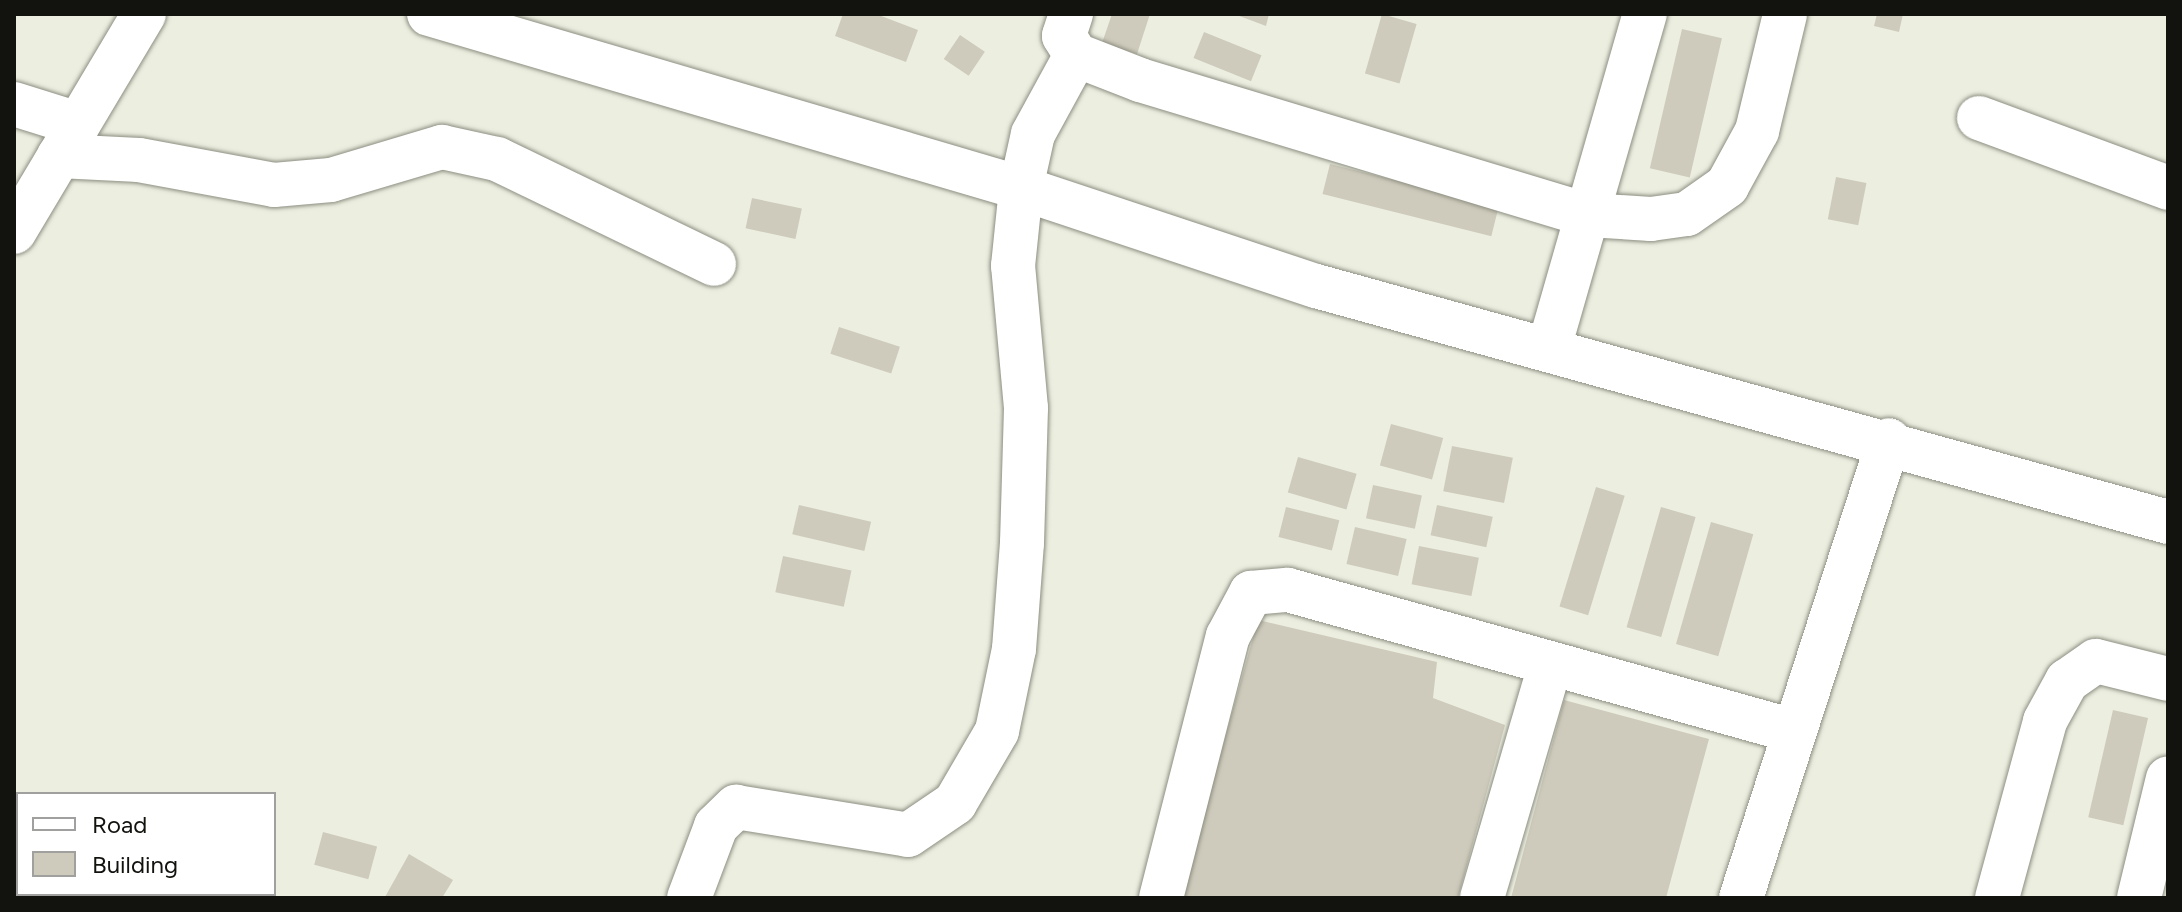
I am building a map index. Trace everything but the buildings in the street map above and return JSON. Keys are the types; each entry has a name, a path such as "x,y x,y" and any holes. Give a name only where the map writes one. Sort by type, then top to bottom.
{"lane":[{"path":"14,232 144,14"},
{"path":"429,14 1021,188 1316,286 1889,440 2168,522"},
{"path":"1549,348 1645,14"},
{"path":"689,898 716,826 736,807 908,835 955,803 997,731 1014,649 1022,543 1026,408 1013,266 1021,188 1033,134 1074,34 1588,215 1687,214 1727,186 1757,131 1785,14"},
{"path":"14,104 69,140 139,160 274,185 331,180 442,147 497,159 714,264"},
{"path":"1979,118 2168,188"},
{"path":"1741,898 1790,730 1889,440"},
{"path":"1161,898 1228,636 1251,593 1288,590 1790,730"},
{"path":"1997,898 2045,721 2067,681 2096,661 2168,679"},
{"path":"1482,898 1550,665"},
{"path":"2139,898 2168,778"}]}
